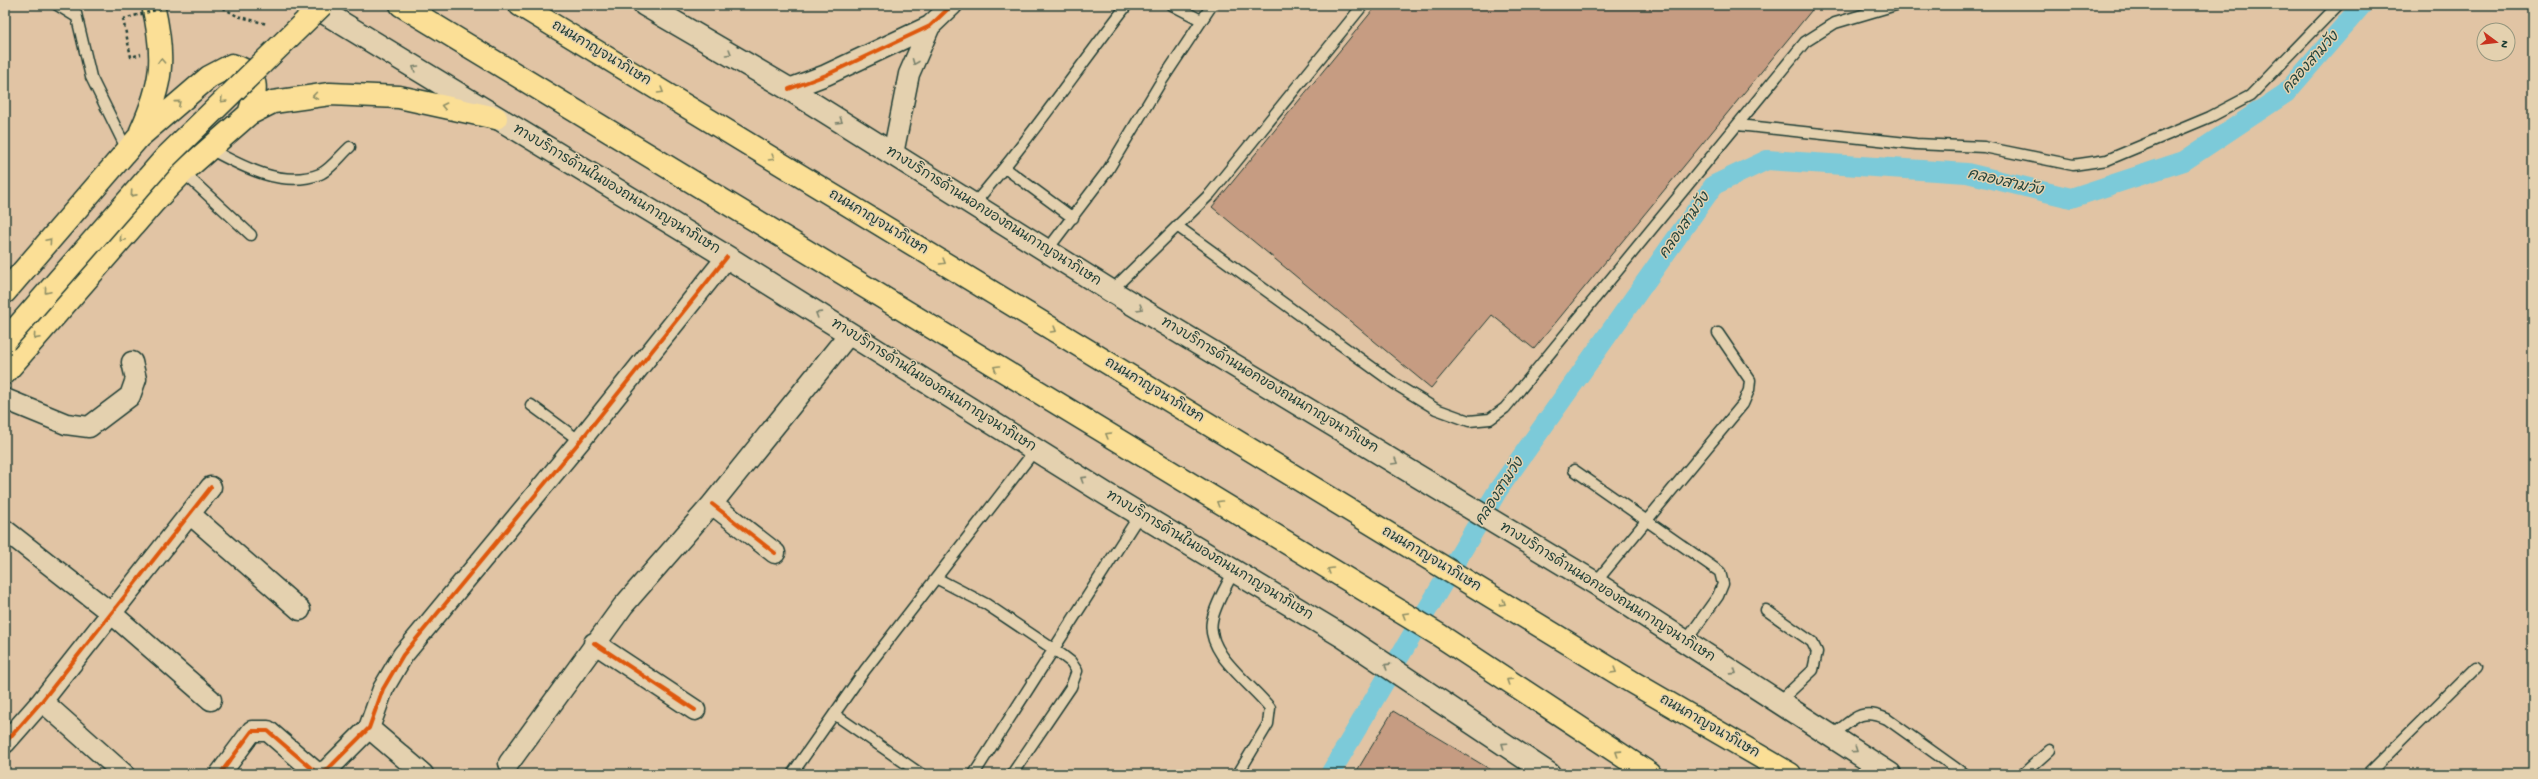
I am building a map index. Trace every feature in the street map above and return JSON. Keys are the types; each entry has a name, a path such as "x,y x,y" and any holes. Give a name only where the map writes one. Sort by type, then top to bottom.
{"main road":[{"path":"132,144 154,102 162,70 159,33 152,5"},
{"path":"5,318 100,208 158,144 302,5"},
{"name":"ทางบริการด้านในของถนนกาญจนาภิเษก","path":"312,5 727,257 1035,450 1344,637 1420,687 1535,770"},
{"path":"5,341 166,157 322,5"},
{"path":"401,5 1363,591 1438,635 1650,774"},
{"name":"ถนนกาญจนาภิเษก","path":"520,5 1632,682 1790,774"},
{"name":"ทางบริการด้านนอกของถนนกาญจนาภิเษก","path":"645,5 789,89 893,154 972,206 1048,249 1111,291 1595,583 1833,735 1890,774"},
{"path":"669,5 695,34"},
{"path":"5,292 132,144 208,77 232,65 244,68 255,81 255,96 249,114"},
{"path":"5,373 183,172 208,148 249,114 273,102 330,94 399,97 496,118"}],"street":[{"path":"789,89 826,75 930,26 952,5"},
{"path":"893,154 910,74 930,26"},
{"path":"220,774 252,731 268,731 318,774 327,770 369,728 383,689 402,655 580,441 727,257"},
{"path":"509,763 623,606 712,504 849,334"},
{"path":"5,399 66,424 89,427 130,396 136,379 132,362"},
{"path":"5,743 42,701 212,486"},
{"path":"712,504 775,553"},
{"path":"190,514 300,610"},
{"path":"6,532 111,613 211,700"},
{"path":"594,644 695,710"},
{"path":"42,701 124,774"},
{"path":"369,728 423,774"}],"lane":[{"path":"57,5 75,16"},
{"path":"74,5 75,16 91,77 132,144"},
{"path":"972,206 1005,168 1127,5"},
{"path":"1172,5 1201,20"},
{"path":"1048,249 1108,170 1201,20 1212,5"},
{"path":"1111,291 1210,194 1363,5"},
{"path":"1177,226 1395,384 1436,409 1469,421 1490,419 1505,408 1805,42 1835,23 1896,5"},
{"path":"1738,125 1916,144 1984,147 2073,164 2108,160 2210,117 2250,96 2338,5"},
{"path":"208,148 239,165 284,179 321,174 350,148"},
{"path":"1005,168 1073,218"},
{"path":"183,172 251,235"},
{"path":"1595,583 1648,521 1714,437 1743,404 1749,390 1750,380 1718,333"},
{"path":"531,405 580,441"},
{"path":"792,774 834,714 936,578 1035,450"},
{"path":"1574,470 1720,572 1723,584 1718,596 1686,641"},
{"path":"974,774 1140,514"},
{"path":"1234,570 1212,620 1211,635 1218,651 1270,708 1268,724 1238,774"},
{"path":"936,578 986,604 1071,662 1077,671 1076,678 1012,774"},
{"path":"1766,610 1812,642 1817,652 1813,670 1780,701"},
{"path":"2368,774 2476,667"},
{"path":"1833,735 1854,718 1863,714 1874,713 1887,719 1964,774"},
{"path":"834,714 921,774"},
{"path":"2024,774 2050,750"}],"path":[{"path":"141,54 131,57 123,19 174,5"},
{"path":"218,5 237,16 267,24"}],"building":[{"path":"1377,5 1816,5 1534,349 1492,315 1431,388 1212,207"},
{"path":"1393,711 1498,774 1355,774"}],"waterway":[{"name":"คลองสามวัง","path":"1330,774 1498,490 1714,185 1767,160 1967,173 2071,198 2184,161 2286,93 2362,5"}],"cycle path":[{"path":"789,89 826,75 930,26 952,5"},
{"path":"220,774 252,731 268,731 318,774 327,770 369,728 383,689 403,655 580,441 727,257"},
{"path":"5,743 42,701 211,487"},
{"path":"712,504 775,553"},
{"path":"594,643 695,710"}]}
